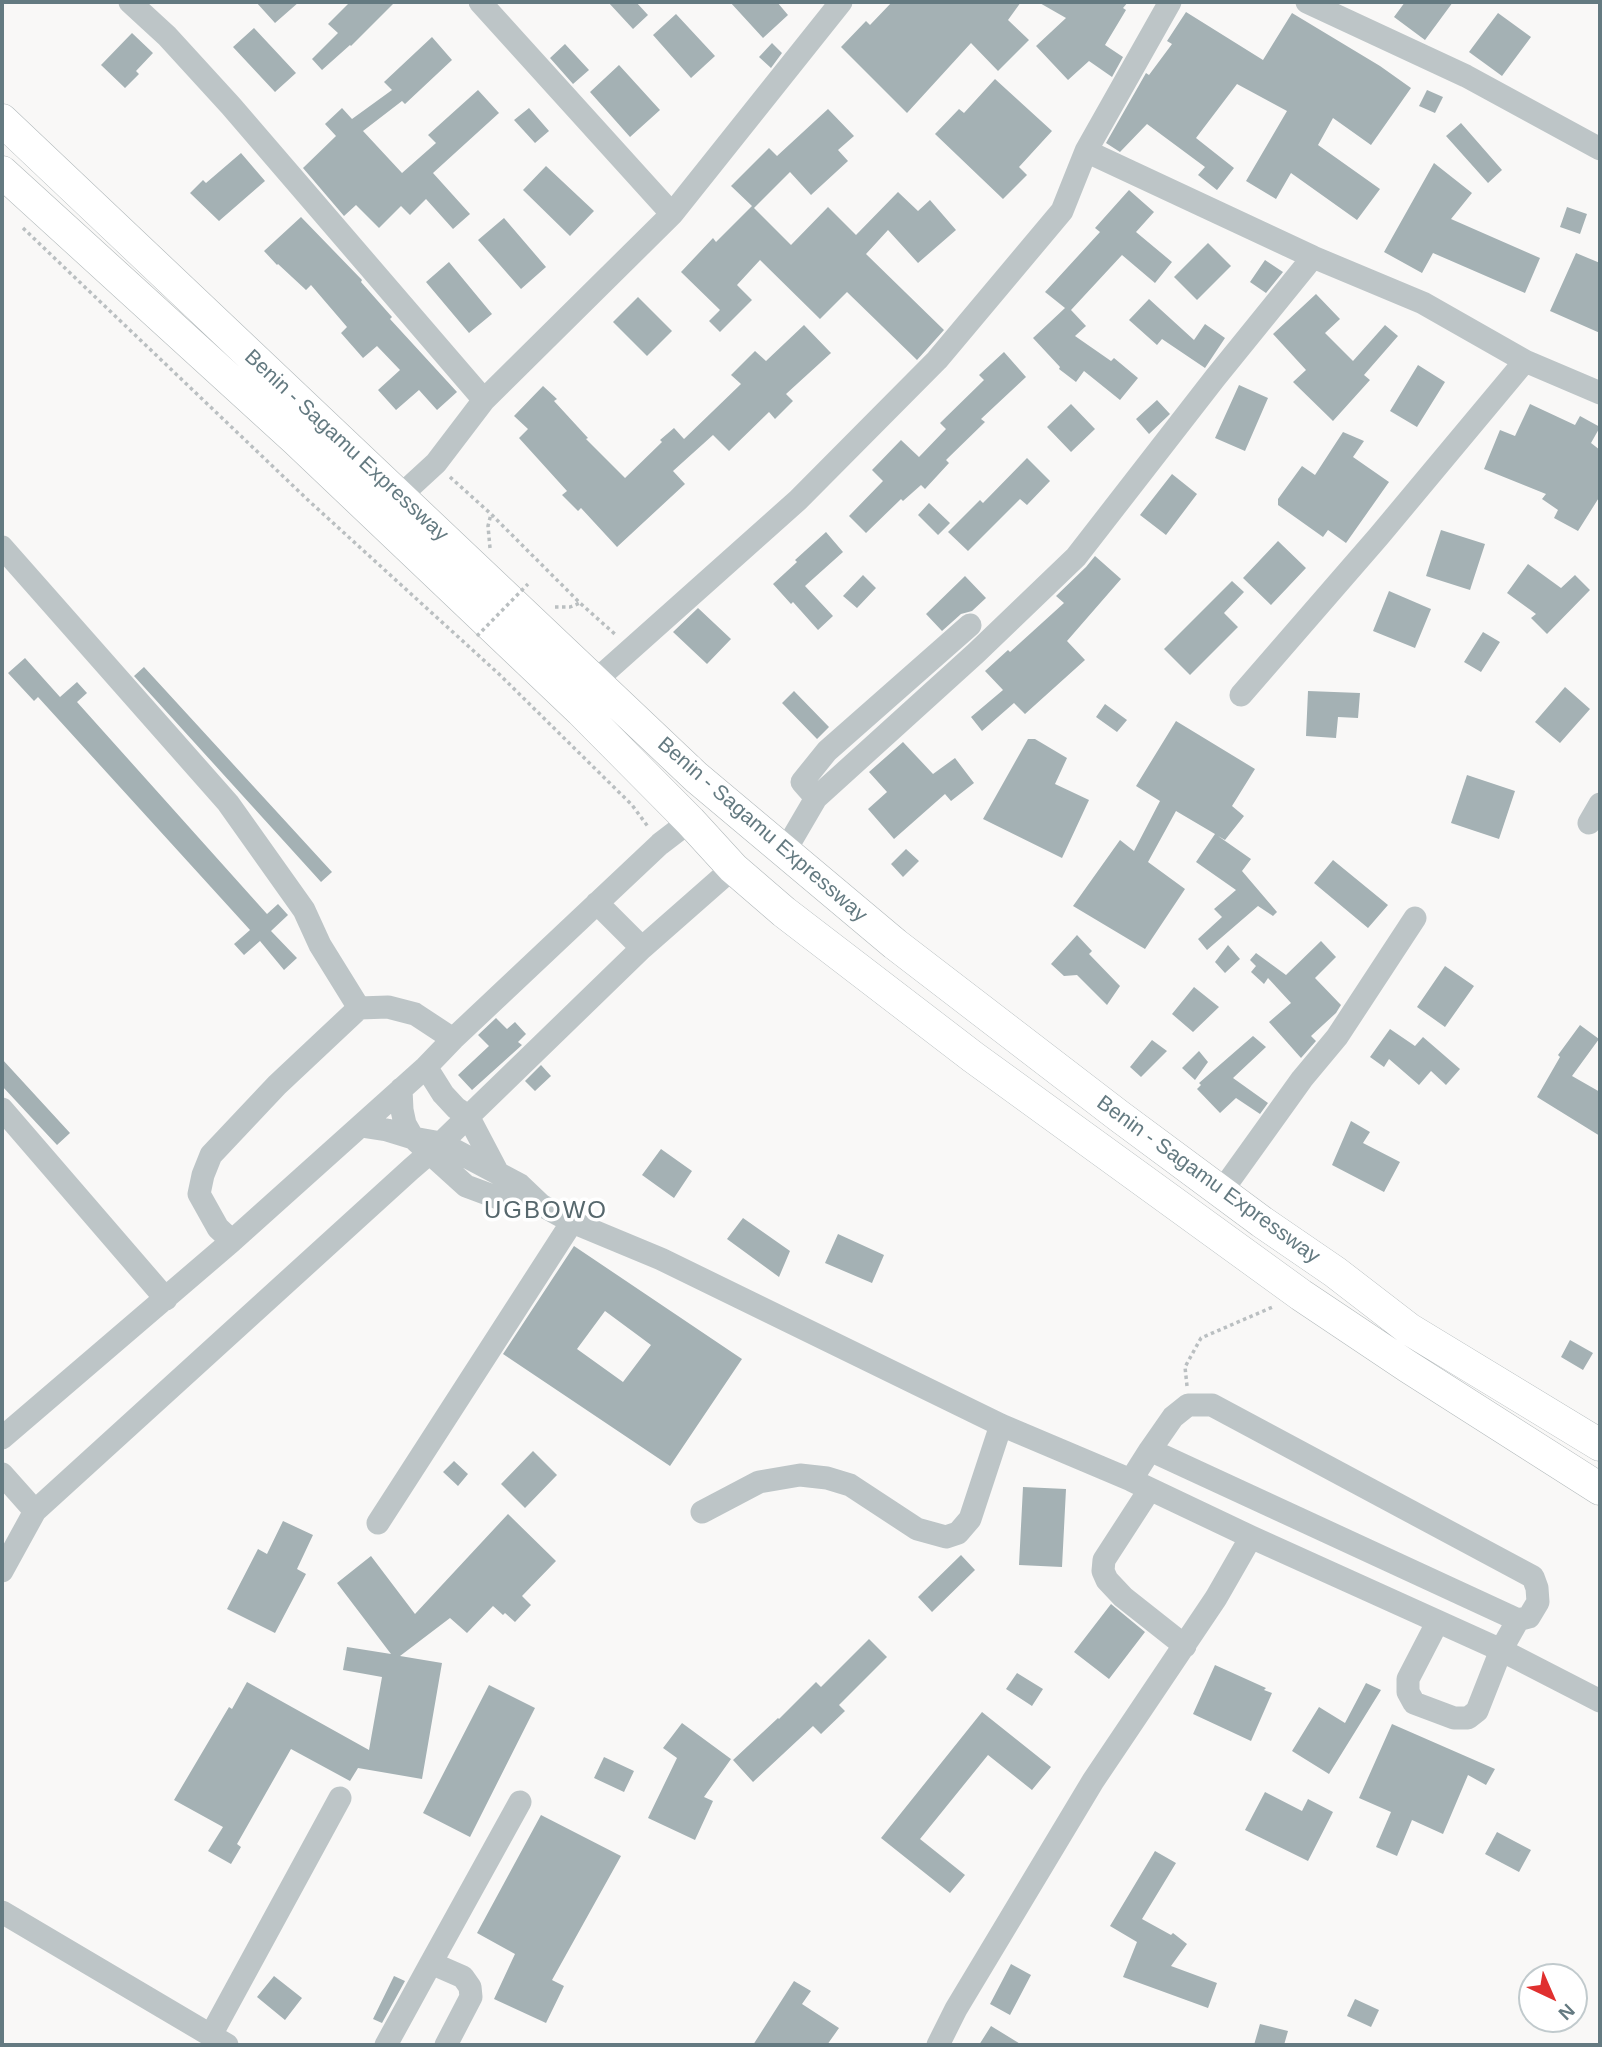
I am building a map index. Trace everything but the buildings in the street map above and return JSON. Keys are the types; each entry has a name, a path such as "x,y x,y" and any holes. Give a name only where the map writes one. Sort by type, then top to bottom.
{"highway":[{"name":"Benin - Sagamu Expressway","path":"2,120 696,777 895,944 1221,1192 1335,1272 1409,1329 1600,1445"},
{"path":"2,172 296,440 581,711 733,868 784,912 973,1057 1301,1294 1407,1366 1600,1489"}],"street":[{"path":"130,2 167,36 231,106 484,400"},
{"path":"480,2 672,214"},
{"path":"399,497 436,463 484,400 672,214 841,2"},
{"path":"594,682 798,500 937,360 1062,211 1086,151 1170,2"},
{"path":"1307,2 1466,76 1600,149"},
{"path":"1086,151 1313,257 1423,303 1525,362 1600,393"},
{"path":"785,851 816,798 976,653 1076,557 1215,377 1313,257"},
{"path":"1241,695 1525,362"},
{"path":"2,547 228,803 304,910 320,945 359,1008"},
{"path":"816,798 803,782 827,751 970,625"},
{"path":"2,1438 166,1299 426,1068 453,1039 660,844 690,821"},
{"path":"2,1571 36,1511 411,1169 428,1145 468,1116 642,948 733,868"},
{"path":"597,903 642,948"},
{"path":"1221,1192 1302,1079 1337,1037 1415,918"},
{"path":"232,1241 218,1228 199,1194 211,1155 278,1085 359,1008 388,1007 415,1014 453,1039"},
{"path":"426,1068 443,1094 468,1116 498,1173"},
{"path":"401,1089 405,1124 466,1186"},
{"path":"2,1109 166,1299"},
{"path":"361,1126 387,1130 498,1173 520,1185 541,1205 572,1222 661,1259 1001,1425 1141,1484 1437,1623 1501,1650 1600,1700"},
{"path":"411,1169 509,1202 541,1205"},
{"path":"378,1523 572,1222"},
{"path":"1150,1450 1518,1620 1529,1617 1538,1602 1537,1588 1533,1577 1212,1405 1188,1405 1173,1417 1150,1450 1141,1484 1104,1560 1102,1571 1123,1597 1185,1646"},
{"path":"702,1512 759,1482 800,1475 827,1478 850,1485 917,1530 946,1538 958,1533 970,1519 1001,1425"},
{"path":"2,1474 36,1511"},
{"path":"938,2045 956,2009 1093,1781 1185,1646 1251,1537"},
{"path":"1437,1623 1408,1679 1408,1692 1413,1703 1454,1718 1468,1718 1477,1711 1501,1650 1518,1620"},
{"path":"2,1913 219,2040 340,1798"},
{"path":"386,2045 520,1802"},
{"path":"431,1963 463,1978 470,1987 471,1997 446,2045"}],"path":[{"path":"21,227 309,501 500,675 632,805 660,844"},
{"path":"436,463 580,603 632,649"},
{"path":"490,547 488,526 491,514"},
{"path":"477,636 528,584 537,592"},
{"path":"547,600 557,609 580,603"},
{"path":"1188,1405 1185,1367 1201,1338 1301,1294"}],"district":[{"name":"UGBOWO","path":"546,1211"}]}
